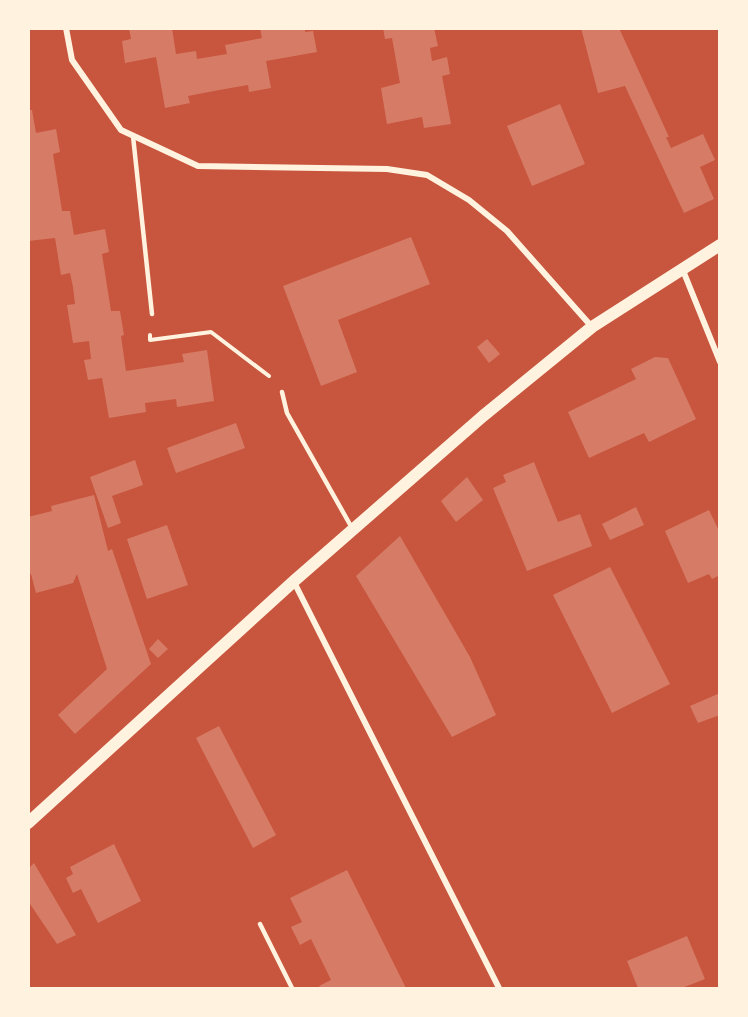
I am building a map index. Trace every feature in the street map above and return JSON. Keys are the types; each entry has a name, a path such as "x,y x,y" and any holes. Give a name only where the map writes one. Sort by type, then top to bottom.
{"main road":[{"path":"28,823 294,581 483,416 592,327 720,245"}],"street":[{"path":"66,28 72,60 121,130 198,166 387,169 427,176 469,200 507,231 592,327"},
{"path":"682,268 720,362"},
{"path":"294,581 499,988"}],"lane":[{"path":"133,136 152,314"},
{"path":"282,393 287,413 353,530"},
{"path":"260,924 292,988"}],"path":[{"path":"152,314 150,340 211,332 266,372 282,393"}],"building":[{"path":"129,28 172,28 176,54 196,51 197,59 227,54 225,45 262,38 260,28 305,28 305,32 313,31 317,52 266,61 271,88 249,92 248,85 219,90 188,96 190,103 165,108 156,57 125,63 122,41 131,39"},
{"path":"383,28 434,28 438,46 430,48 432,61 447,57 450,74 442,76 451,124 424,128 422,117 387,124 381,88 400,83 392,38 385,39"},
{"path":"581,28 619,28 669,137 666,137 671,148 703,134 715,160 700,167 714,199 684,213 625,86 598,93"},
{"path":"560,104 585,164 532,186 507,126"},
{"path":"28,110 32,110 36,133 56,129 60,152 53,154 62,211 70,211 74,235 105,229 109,252 102,254 111,311 120,311 126,371 184,362 182,354 207,350 214,401 177,407 176,399 145,403 146,412 109,418 102,378 88,380 84,360 91,359 89,341 73,343 67,305 75,304 73,287 70,273 61,275 55,238 28,241"},
{"path":"411,237 430,284 338,320 357,372 321,386 283,286"},
{"path":"487,339 500,354 489,363 477,347"},
{"path":"655,357 668,358 696,419 649,442 644,433 589,458 568,412 636,379 631,369"},
{"path":"236,423 245,448 176,473 167,448"},
{"path":"135,460 143,485 112,496 121,523 108,528 90,477"},
{"path":"534,462 558,522 580,514 592,546 527,571 493,488 506,482 503,475"},
{"path":"467,477 483,500 456,522 441,501"},
{"path":"94,495 108,551 112,549 151,664 75,734 58,715 107,669 77,574 73,583 36,593 31,574 28,575 28,517 52,511 51,506"},
{"path":"636,507 644,525 610,540 602,524"},
{"path":"709,510 720,533 720,575 712,579 709,574 688,583 665,531"},
{"path":"167,525 188,585 147,599 127,539"},
{"path":"400,536 470,657 496,715 452,737 356,576"},
{"path":"610,567 670,684 612,713 553,595"},
{"path":"158,639 168,649 158,658 149,649"},
{"path":"720,693 720,715 698,723 690,706"},
{"path":"219,726 276,835 253,848 196,738"},
{"path":"114,844 141,901 98,923 81,889 73,893 66,878 73,874 70,867"},
{"path":"34,863 76,935 57,944 28,901 28,869"},
{"path":"347,870 406,988 321,988 319,986 331,980 311,939 300,945 291,927 302,922 290,898"},
{"path":"687,936 705,979 682,988 638,988 627,961"}]}
